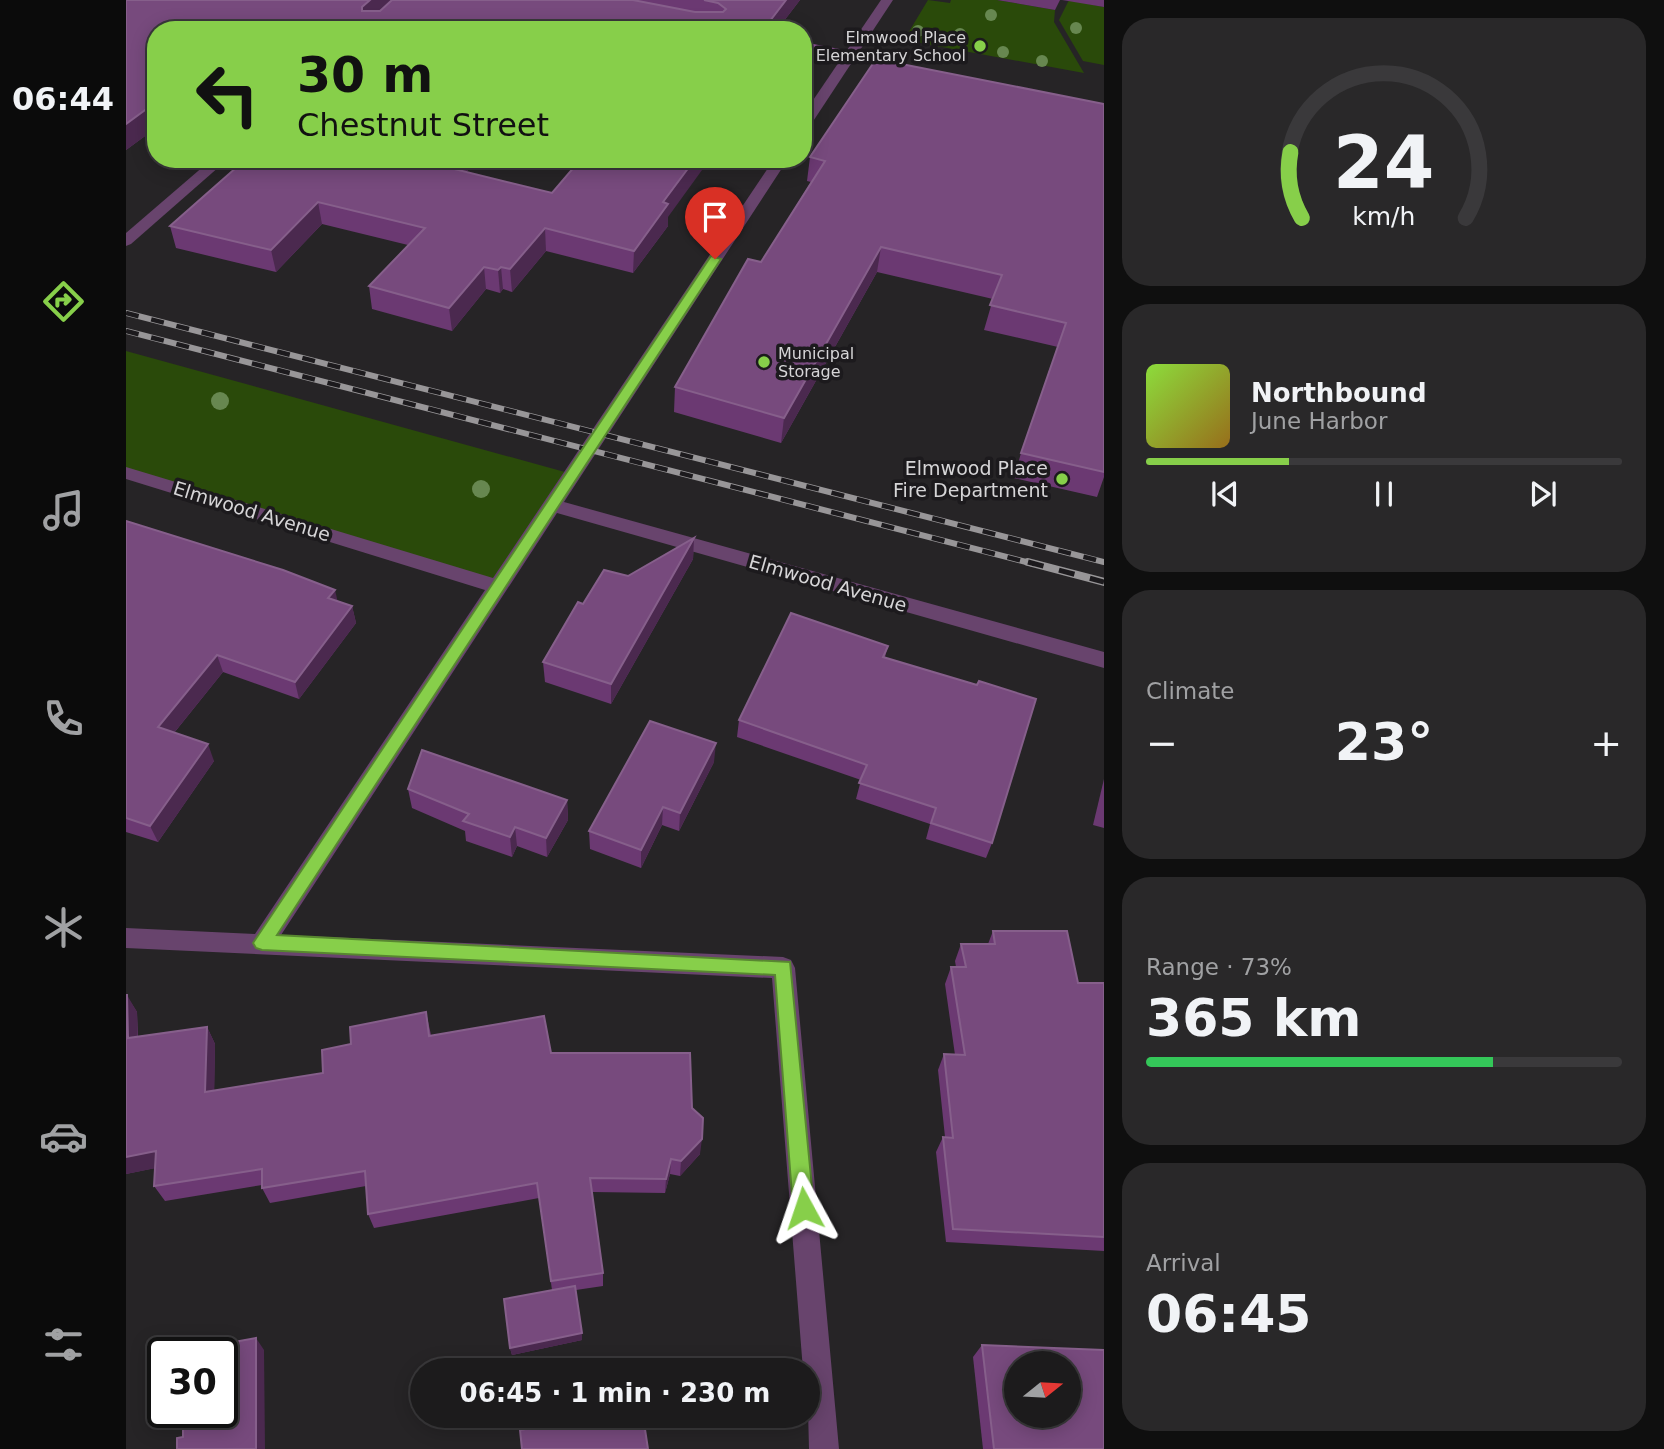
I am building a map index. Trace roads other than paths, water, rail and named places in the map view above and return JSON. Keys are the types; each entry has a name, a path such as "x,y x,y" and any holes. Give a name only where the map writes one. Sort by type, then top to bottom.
{"main road":[{"path":"812,48 921,69"}],"street":[{"path":"812,112 887,0"},
{"path":"126,241 211,168"},
{"path":"262,943 775,168"},
{"name":"Elmwood Avenue","path":"126,473 498,587"},
{"name":"Elmwood Avenue","path":"552,505 1104,660"},
{"path":"126,938 783,968 824,1449"}],"railway":[{"path":"126,313 1104,562"},
{"path":"126,331 1034,564"},
{"path":"1028,562 1104,582"}],"place":[{"name":"Elmwood Place Elementary School","path":"980,46"},
{"name":"Municipal Storage","path":"764,362"},
{"name":"Elmwood Place Fire Department","path":"1062,479"}]}
